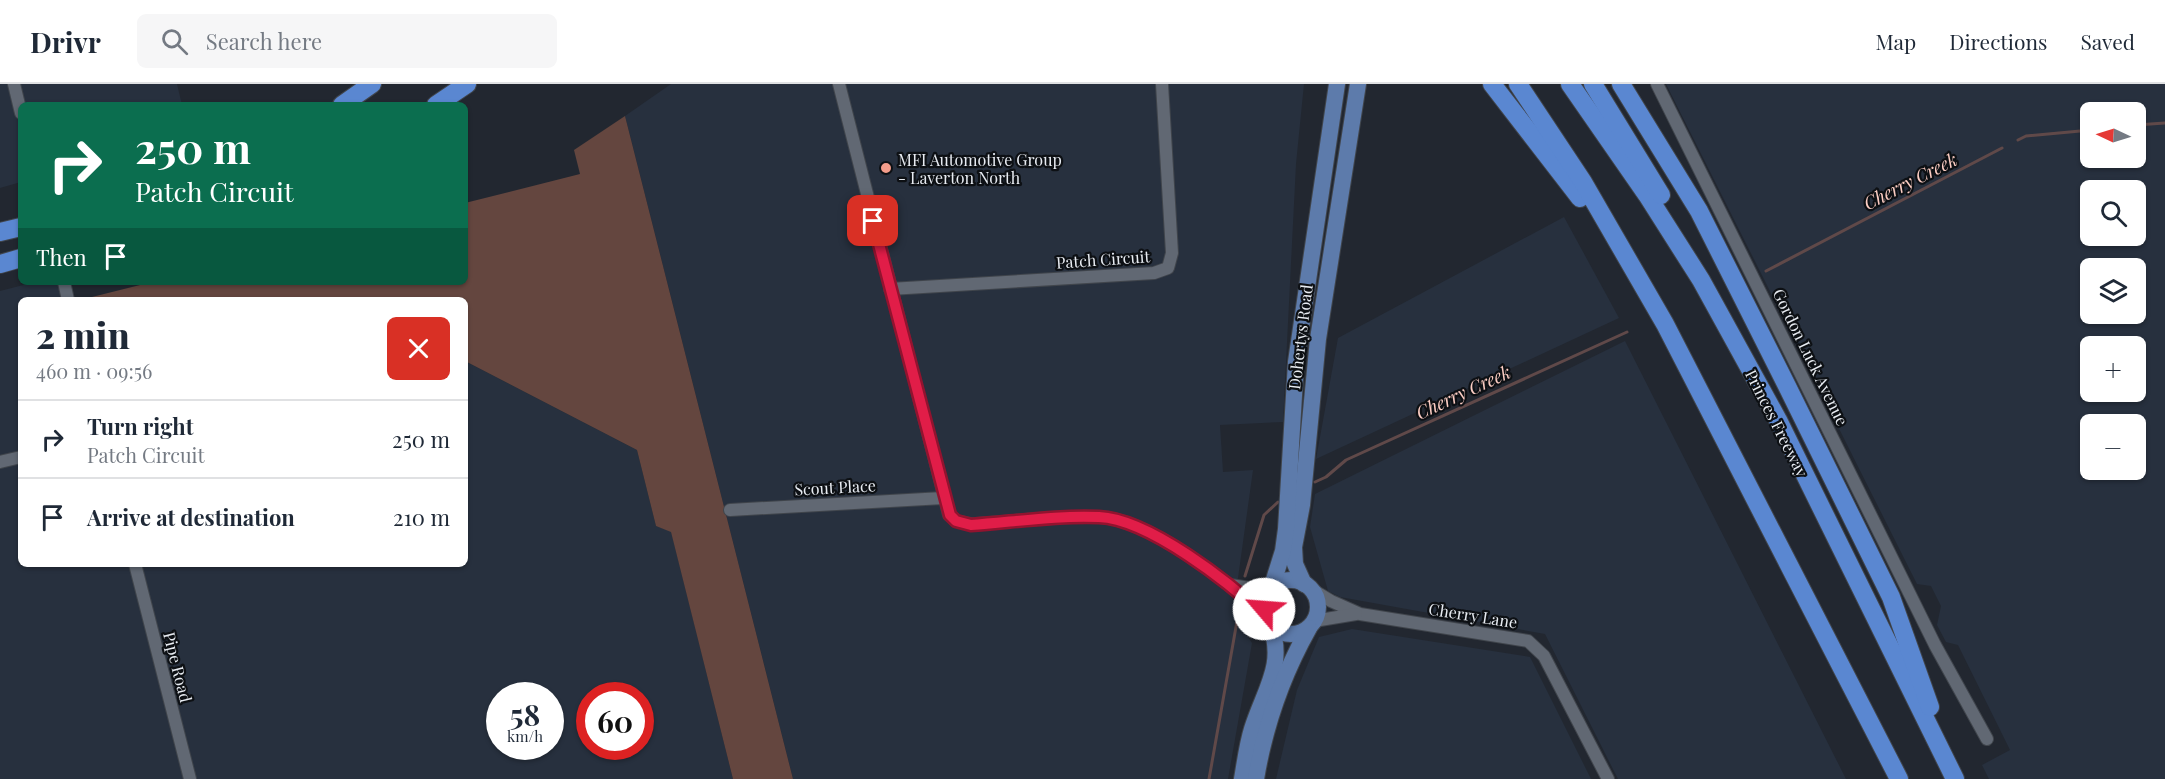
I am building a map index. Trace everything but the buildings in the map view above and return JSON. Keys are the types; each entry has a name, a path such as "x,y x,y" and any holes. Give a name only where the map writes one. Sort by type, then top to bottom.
{"highway":[{"path":"340,102 362,84"},
{"path":"346,102 372,84"},
{"path":"425,102 449,84"},
{"path":"440,102 467,84"},
{"path":"1492,84 1609,237 1665,324"},
{"path":"1518,84 1583,182 1665,324 1899,779"},
{"name":"Princes Freeway","path":"1570,84 1647,195 1701,280 1778,420 1955,779"},
{"path":"1593,84 1694,252 1778,420"},
{"name":"Princes Freeway","path":"1621,84 1699,211 1891,597 1955,779"},
{"path":"0,232 18,228"},
{"path":"0,264 18,259"}],"main road":[{"name":"Dohertys Road","path":"1270,590 1281,559 1286,529 1296,362 1337,84"},
{"name":"Dohertys Road","path":"1308,586 1295,564 1294,547 1302,505 1318,339 1358,84"},
{"path":"1242,779 1252,730 1276,667 1276,640 1268,620 1265,601 1270,590 1283,581 1308,586 1318,604 1312,624 1284,675 1271,710 1256,779"},
{"path":"1268,620 1276,630 1293,634 1312,624"}],"street":[{"path":"14,84 18,102"},
{"path":"838,84 943,498 950,515 963,524 1101,517 1145,529 1228,584 1268,620"},
{"name":"Patch Circuit","path":"890,289 1154,273 1168,268 1172,253 1162,84"},
{"name":"Gordon Luck Avenue","path":"1657,84 1935,645 1987,739"},
{"path":"0,462 18,458"},
{"name":"Scout Place","path":"730,510 943,498"},
{"name":"Pipe Road","path":"136,567 190,779"},
{"path":"1228,584 1270,590"},
{"name":"Cherry Lane","path":"1308,586 1331,601 1360,614 1516,637 1538,648 1555,674 1608,779"},
{"name":"Cherry Lane","path":"1312,624 1360,614"}],"shaded area":[{"path":"0,84 177,84 181,102 18,102 18,183 0,188"},
{"path":"671,84 1304,84 1296,164 1283,422 1220,425 1223,472 1253,470 1233,614 1252,643 1228,779 793,779 625,116"},
{"path":"1666,84 2165,84 2165,779 1989,779 1982,765 2010,750 1958,645 1946,642 1937,625 1941,606 1931,586 1917,584"},
{"path":"625,116 793,779 733,779 671,532 656,526 637,450 468,363 468,297 92,297 140,285 468,285 468,202 580,174 574,150"},
{"path":"1564,217 1619,318 1316,459 1338,338"},
{"path":"23,285 60,285 62,297 18,297 18,567 468,567 468,363 637,450 656,526 671,531 733,779 0,779 0,291"},
{"path":"1625,341 1846,779 1618,779 1545,634 1340,597 1328,591 1310,527 1315,494"},
{"path":"1352,629 1530,657 1591,779 1276,779 1297,690 1319,637"}],"waterway":[{"name":"Cherry Creek","path":"2146,124 2165,123"},
{"name":"Cherry Creek","path":"2018,140 2026,136 2080,131"},
{"name":"Cherry Creek","path":"1766,271 2002,148"},
{"name":"Cherry Creek","path":"1315,482 1326,477 1346,460 1627,332"},
{"name":"Cherry Creek","path":"1245,576 1264,515 1278,502"},
{"name":"Cherry Creek","path":"1209,779 1239,610"}],"place":[{"name":"MFI Automotive Group - Laverton North","path":"886,168"}],"route":[{"path":"873,221 943,498 950,515 956,521 971,525 1101,517 1145,529 1228,584 1266,617 1264,609"}]}
